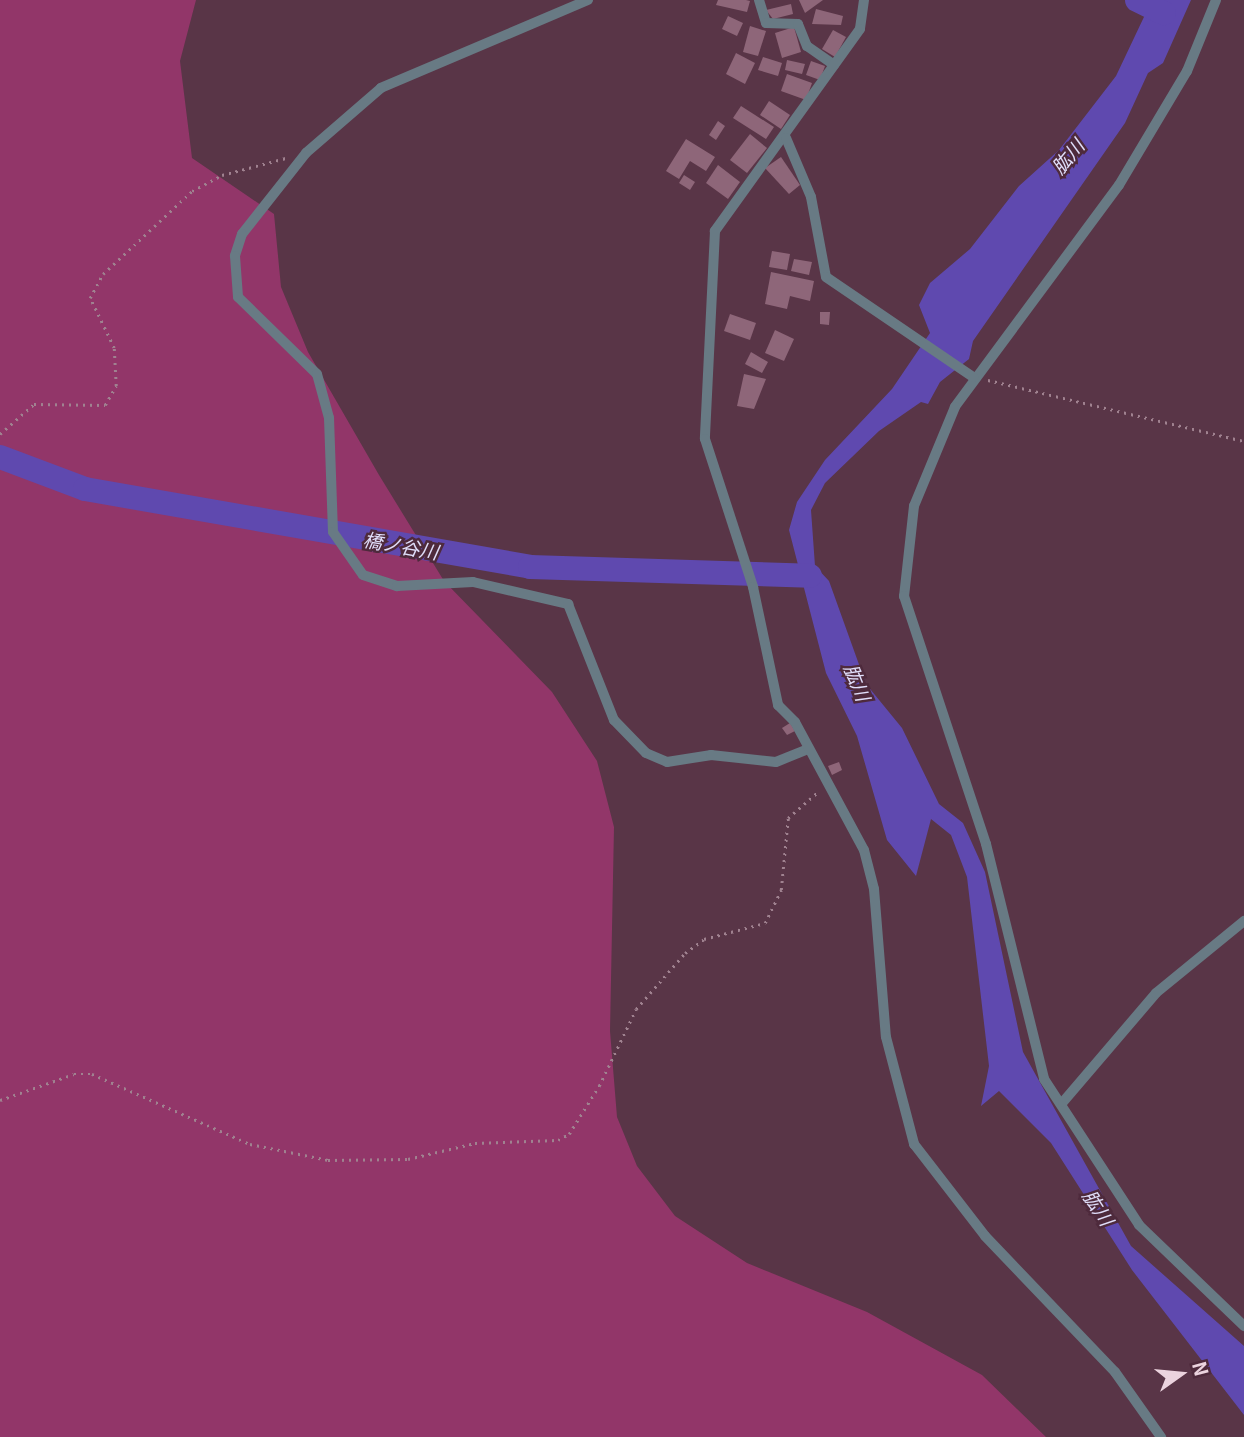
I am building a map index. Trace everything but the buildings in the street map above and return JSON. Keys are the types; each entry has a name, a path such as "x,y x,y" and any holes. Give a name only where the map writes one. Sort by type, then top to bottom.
{"street":[{"path":"588,0 381,88 306,153 242,234 235,281 238,297 317,374 329,418 338,547 375,583 472,582 568,604 614,720 646,753 667,762 711,755 776,762 805,750"},
{"path":"759,0 766,23 798,24 807,46 834,65"},
{"path":"864,0 860,29 786,138 715,231 705,439 753,587 778,705 795,722 805,750 864,850 874,889 886,1037 914,1144 985,1236 1115,1372 1161,1437"},
{"path":"1216,0 1187,71 1119,184 968,374 914,506 905,596 986,844 1044,1079 1063,1102 1097,1169 1139,1225 1244,1326"},
{"path":"786,138 811,197 825,276 968,374"},
{"path":"1063,1102 1156,993 1244,921"}],"path":[{"path":"0,434 34,404 98,407 112,398 114,348 90,298 103,274 149,227 222,175 306,153"},
{"path":"968,374 1244,441"},
{"path":"0,1100 74,1074 92,1074 250,1144 328,1160 408,1158 475,1143 558,1140 569,1134 599,1086 636,1009 685,953 704,939 765,923 780,890 788,818 826,785"}],"shaded area":[{"path":"0,0 196,0 180,61 192,158 274,214 281,287 308,352 379,475 444,581 552,692 597,761 614,827 610,1031 617,1117 637,1166 675,1216 747,1263 867,1312 982,1375 1046,1437 0,1437"}],"water":[{"name":"肱川","path":"1152,0 1191,0 1163,63 1148,73 1125,123 973,341 969,359 940,382 928,404 921,402 879,431 825,483 811,510 815,566 829,581 866,684 902,728 939,804 963,823 985,872 1023,1052 1131,1246 1244,1346 1244,1415 1132,1270 1051,1143 999,1091 981,1106 989,1066 967,877 951,835 931,819 916,876 887,840 857,736 826,673 789,530 797,502 825,460 892,389 930,333 919,305 930,283 970,249 1019,186 1059,150 1116,76"}],"waterway":[{"path":"1137,0 1164,13"},
{"name":"橋ノ谷川","path":"0,457 85,489 530,567 810,576"}]}
